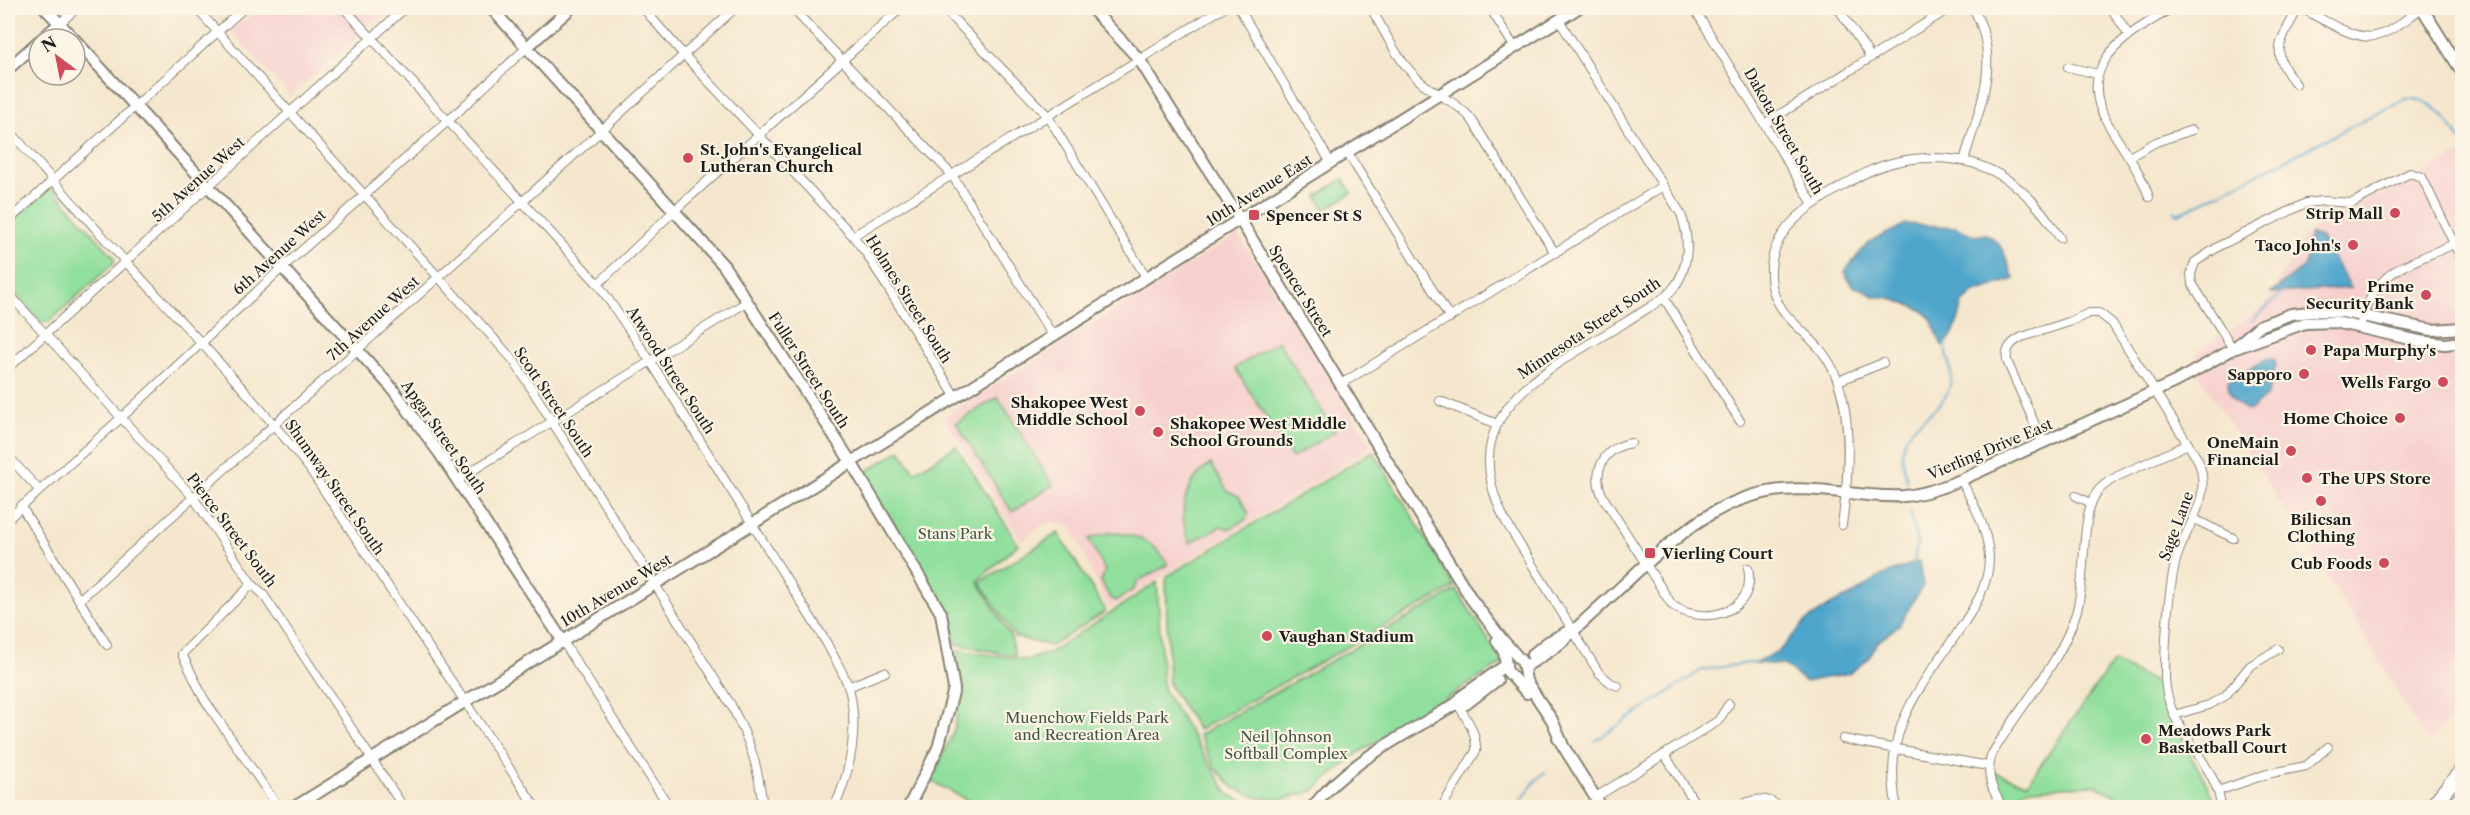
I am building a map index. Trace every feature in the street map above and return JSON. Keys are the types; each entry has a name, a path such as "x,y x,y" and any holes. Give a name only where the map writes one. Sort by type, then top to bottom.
{"highway":[{"path":"2430,807 2463,770"},
{"path":"2451,807 2463,797"}],"street":[{"name":"Apgar Street South","path":"45,8 64,27"},
{"path":"55,27 77,8"},
{"name":"Scott Street South","path":"196,8 514,361 731,705 748,738 758,770 763,807"},
{"path":"8,221 134,104 244,8"},
{"name":"Atwood Street South","path":"344,8 598,284 651,362 826,642 848,687 854,729 846,782 834,807"},
{"name":"5th Avenue West","path":"8,368 405,8"},
{"name":"Fuller Street South","path":"491,8 724,266 850,462 941,613 949,647 954,688 938,748 908,807"},
{"name":"6th Avenue West","path":"8,519 571,8"},
{"name":"Holmes Street South","path":"643,8 853,236 866,253 955,396"},
{"name":"7th Avenue West","path":"79,600 440,277 735,8"},
{"path":"792,8 952,175 1053,336"},
{"path":"598,284 675,210 901,8"},
{"path":"943,8 1047,115 1146,277"},
{"name":"Spencer Street","path":"1091,8 1139,59 1240,219 1472,600 1522,664 1526,681 1552,720 1562,743"},
{"path":"853,236 1223,8"},
{"path":"1239,8 1331,163"},
{"path":"1371,8 1409,70 1425,85 1459,106 1472,120 1555,253"},
{"path":"1490,8 1515,48"},
{"name":"10th Avenue East","path":"955,396 1578,8"},
{"name":"Dakota Street South","path":"1694,8 1766,123 1813,204 1788,225 1776,244 1771,263 1772,285 1782,310 1823,352 1838,381 1847,443 1842,525"},
{"path":"1838,8 1870,56"},
{"path":"1766,123 1950,8"},
{"path":"1964,161 1987,78 1989,55 1986,36 1973,8"},
{"path":"2111,8 2128,34"},
{"path":"2149,197 2141,177 2103,114 2098,99 2098,74 2109,52 2128,34 2172,8"},
{"path":"2296,84 2283,68 2278,54 2282,39 2299,8 2365,37 2380,34 2422,8 2463,72"},
{"name":"Minnesota Street South","path":"1559,20 1681,214 1687,244 1681,275 1664,298 1526,386 1508,405 1497,424 1490,460 1494,496 1506,522 1599,673 1618,686"},
{"path":"8,69 27,52"},
{"name":"Apgar Street South","path":"87,53 358,348 411,411 670,807"},
{"path":"2068,67 2098,74"},
{"name":"Shumway Street South","path":"8,129 126,262 203,342 309,468 536,807"},
{"path":"2129,158 2156,142 2192,130"},
{"path":"1347,152 1450,318"},
{"path":"1813,204 1859,176 1896,162 1923,158 1964,161 1996,173 2024,192 2046,216 2060,238"},
{"path":"2233,349 2192,283 2191,274 2195,262 2222,245 2306,203 2323,201 2352,203 2410,173 2422,177 2463,260"},
{"path":"1341,384 1663,186"},
{"path":"2361,322 2368,299 2384,279 2399,269 2456,243"},
{"name":"Pierce Street South","path":"8,292 193,497 252,584 262,594 404,807"},
{"path":"1664,298 1740,421"},
{"path":"457,480 747,302"},
{"name":"Sage Lane","path":"2043,442 2007,361 2007,350 2015,340 2022,337 2094,312 2103,315 2112,323 2198,460 2204,481 2200,504 2178,552 2173,576 2165,676 2167,696 2174,715 2218,791 2221,807"},
{"name":"Vierling Drive East","path":"1522,664 1564,640 1695,522 1740,499 1786,489 1903,496 1934,490 1961,480 2155,392 2233,349 2305,323 2361,322 2432,330 2463,328"},
{"name":"Vierling Drive East","path":"2361,322 2419,341 2445,344 2463,342"},
{"path":"1838,381 1883,363"},
{"name":"10th Avenue West","path":"293,807 955,396"},
{"path":"1440,401 1497,424"},
{"path":"1631,443 1613,449 1606,455 1599,468 1597,483 1603,497 1672,604 1689,614 1700,616 1725,612 1740,602 1750,582 1748,568"},
{"path":"2003,807 1990,784 1988,766 1997,745 2055,658 2072,626 2081,592 2091,502 2100,489 2109,482 2188,444"},
{"path":"8,456 39,490"},
{"path":"1897,807 1893,784 1894,748 1898,731 1914,697 1975,607 1986,581 1989,555 1987,541 1978,514 1961,480"},
{"path":"2076,496 2091,502"},
{"path":"21,506 107,645"},
{"path":"2193,519 2233,538"},
{"path":"252,584 182,654 204,699 279,807"},
{"name":"Spencer Street","path":"1472,600 1477,614 1503,652 1509,669 1562,743 1602,807"},
{"path":"2174,715 2209,705 2225,696 2250,666 2278,649"},
{"path":"1312,807 1353,767 1457,703 1462,696 1509,669 1511,659 1522,664 1518,675 1509,669"},
{"path":"848,687 885,672"},
{"path":"1441,807 1476,752 1477,741 1474,732 1457,703"},
{"path":"1596,797 1718,721 1729,704"},
{"path":"1843,739 1988,766"},
{"path":"2218,791 2267,774 2306,766 2328,747"},
{"path":"1665,755 1698,807"},
{"path":"1734,807 1759,798 1768,799 1781,807"}],"shaded area":[{"path":"259,8 389,8 290,96 231,31"},
{"path":"2462,153 2462,705 2428,744 2361,630 2194,367 2197,353 2266,305 2300,242 2315,227"},
{"name":"Shakopee West Middle School Grounds","path":"1238,234 1372,447 1109,609 1071,526 1049,521 1021,541 944,417"}],"green space":[{"path":"1343,179 1352,193 1325,210 1317,196"},
{"path":"53,189 114,257 114,263 49,322 42,323 8,286 8,225 47,190"},
{"path":"1278,341 1335,431 1292,458 1235,368"},
{"path":"998,397 1053,485 1012,512 956,423"},
{"name":"Stans Park","path":"956,446 1018,544 978,581 1011,637 1015,656 957,644 943,604 863,474 900,450 915,472"},
{"name":"Vaughan Stadium","path":"1373,451 1455,587 1198,730 1169,685 1166,577"},
{"path":"1211,464 1228,492 1239,496 1249,513 1245,520 1229,529 1221,526 1190,543 1184,521 1185,499 1194,480"},
{"path":"1058,533 1106,611 1051,646 1015,637 980,582"},
{"path":"1109,533 1144,540 1157,550 1168,565 1138,581 1134,589 1116,601 1110,598 1101,581 1105,571 1089,539"},
{"name":"Muenchow Fields Park and Recreation Area","path":"1157,582 1163,689 1229,795 1258,807 980,807 931,781 954,730 960,694 958,650 1027,660 1051,652"},
{"name":"Neil Johnson Softball Complex","path":"1457,590 1503,663 1355,755 1313,791 1284,799 1259,798 1233,787 1215,768 1199,735"},
{"path":"2113,662 2158,683 2166,713 2207,784 2214,803 2193,807 2137,807 2096,785 2028,789 2006,802 1997,786 1994,772 2028,783"},
{"path":"1294,802 1291,807 1258,807"}],"water":[{"path":"1906,224 1955,227 1975,236 1986,234 2001,248 2014,279 1975,292 1962,303 1956,327 1950,339 1942,346 1931,319 1922,310 1890,298 1874,296 1863,289 1854,287 1844,272 1869,242"},
{"path":"2310,234 2321,238 2351,288 2271,293 2305,266"},
{"path":"2268,358 2275,360 2276,365 2267,396 2249,411 2234,399 2228,382"},
{"path":"1919,561 1923,585 1899,625 1877,643 1868,659 1850,673 1805,682 1784,665 1755,663 1780,650 1806,621 1832,604 1854,594 1881,576"}],"waterway":[{"path":"2174,211 2178,214 2406,99 2416,99 2432,106 2446,119 2462,142"},
{"path":"2253,320 2284,291"},
{"path":"1907,481 1902,456 1904,443 1915,426 1940,404 1950,386 1951,370 1945,344"},
{"path":"1910,511 1917,542 1914,563"},
{"path":"1595,741 1702,670 1757,662"},
{"path":"1516,808 1536,780 1545,772"}],"place":[{"name":"St. John's Evangelical Lutheran Church","path":"688,158"},
{"name":"Strip Mall","path":"2395,213"},
{"name":"Spencer St S","path":"1254,215"},
{"name":"Taco John's","path":"2353,245"},
{"name":"Prime Security Bank","path":"2426,295"},
{"name":"Papa Murphy's","path":"2311,350"},
{"name":"Sapporo","path":"2304,374"},
{"name":"Wells Fargo","path":"2443,382"},
{"name":"Shakopee West Middle School","path":"1140,411"},
{"name":"Home Choice","path":"2400,418"},
{"name":"Shakopee West Middle School Grounds","path":"1158,432"},
{"name":"OneMain Financial","path":"2291,451"},
{"name":"The UPS Store","path":"2307,478"},
{"name":"Bilicsan Clothing","path":"2321,501"},
{"name":"Vierling Court","path":"1650,553"},
{"name":"Cub Foods","path":"2384,563"},
{"name":"Vaughan Stadium","path":"1267,636"},
{"name":"Meadows Park Basketball Court","path":"2146,739"}]}
